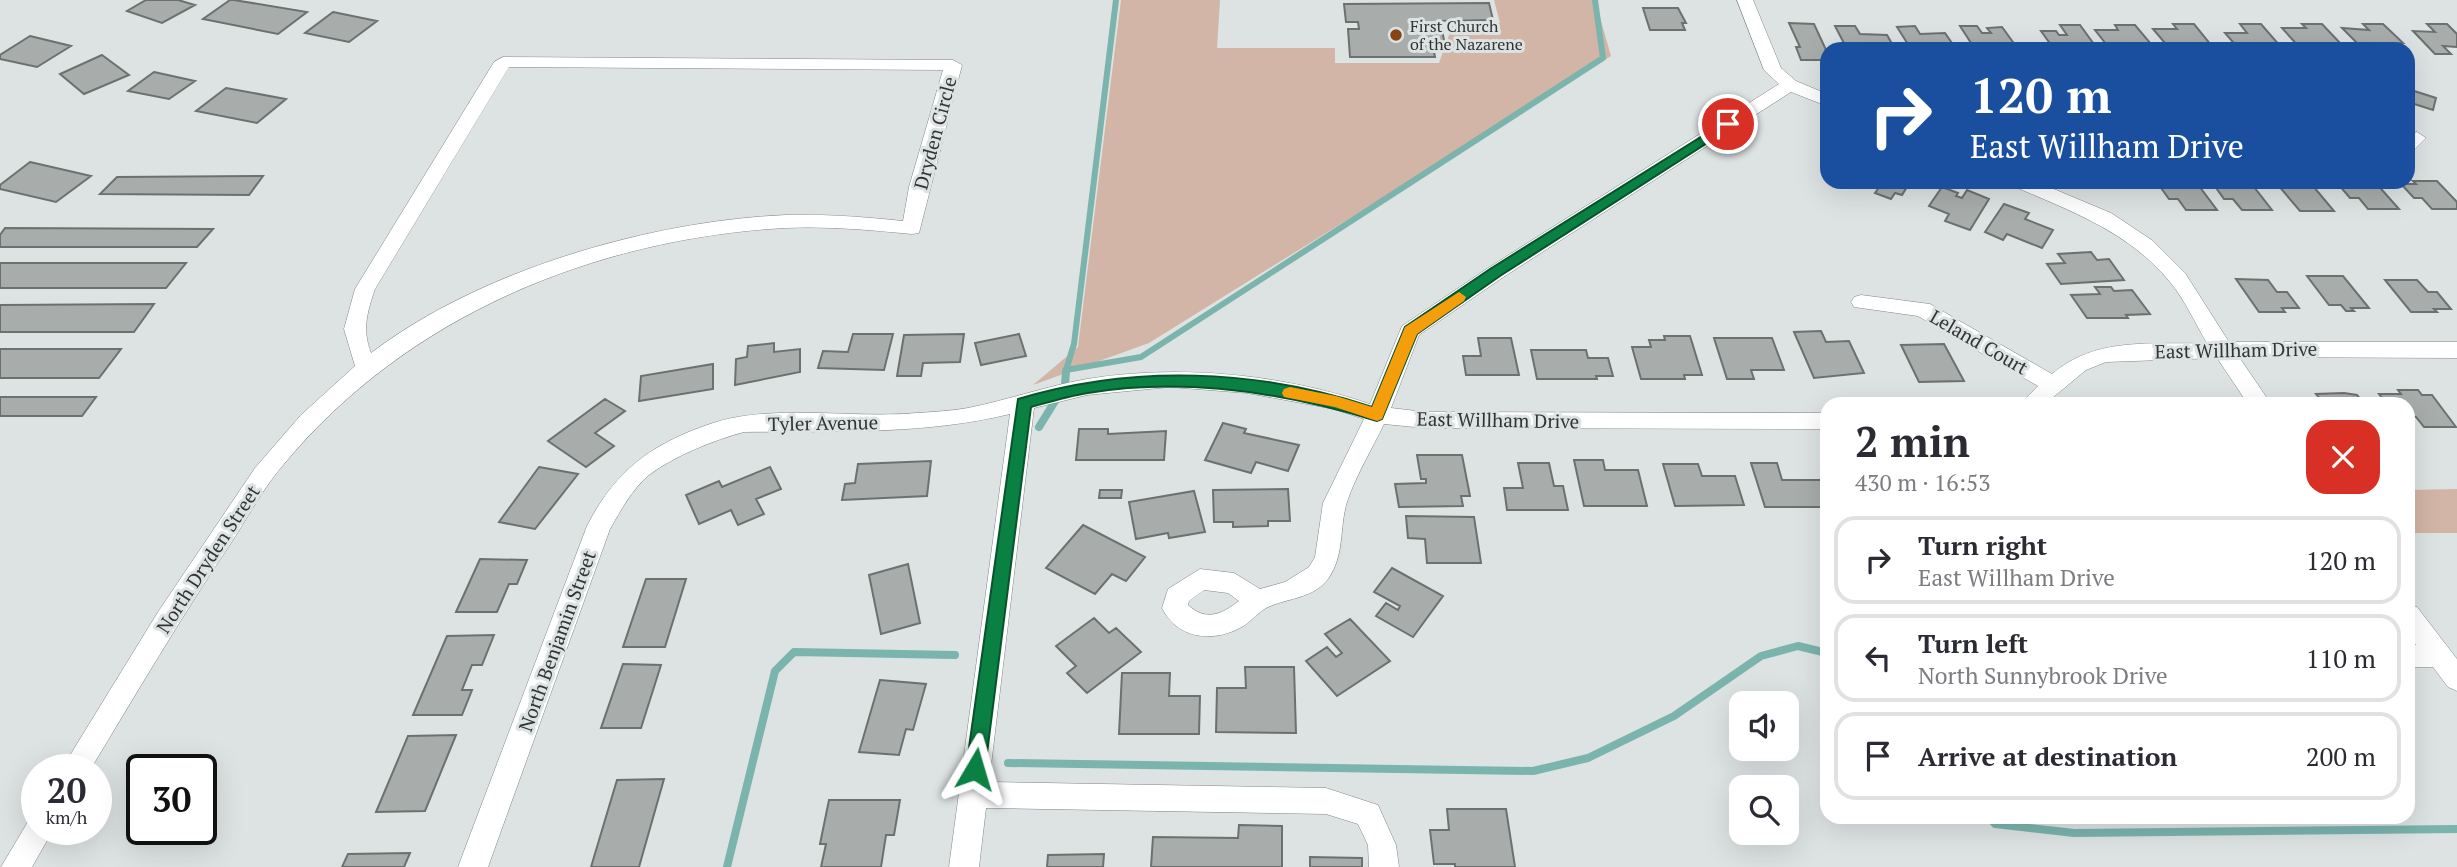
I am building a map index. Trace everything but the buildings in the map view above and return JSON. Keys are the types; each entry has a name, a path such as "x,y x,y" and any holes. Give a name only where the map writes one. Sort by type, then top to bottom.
{"street":[{"path":"1745,0 1773,69 1790,85 1820,98"},
{"name":"Dryden Circle","path":"503,62 953,65 919,187 912,229 877,223 810,221 751,224 634,243 518,281 422,329 368,370 355,344 354,317 365,289 503,62"},
{"path":"1257,600 1292,591 1318,574 1327,558 1335,503 1377,415 1410,331 1529,251 1790,85"},
{"path":"2052,189 2104,217 2146,246 2178,278 2255,397"},
{"name":"Leland Court","path":"1861,302 1923,309 2052,384"},
{"name":"East Willham Drive","path":"2038,397 2078,364 2104,354 2222,349 2457,350"},
{"name":"North Dryden Street","path":"85,754 192,579 276,457 339,391 368,370"},
{"name":"East Willham Drive","path":"968,416 1087,387 1170,379 1247,385 1336,401 1377,415 1425,420 1820,421"},
{"path":"964,867 1023,403"},
{"name":"Tyler Avenue","path":"683,446 715,432 744,425 912,422 968,416"},
{"name":"North Benjamin Street","path":"473,867 599,526 622,489 641,469 683,446"},
{"path":"2415,625 2457,679"},
{"path":"2415,656 2437,656"},
{"path":"972,796 1326,801 1368,814 1382,845 1384,867"},
{"path":"16,867 30,845"}],"shaded area":[{"path":"1121,0 1220,0 1217,48 1335,48 1335,63 1439,63 1453,24 1500,23 1494,0 1595,0 1611,56 1149,343 1033,385 1078,347"},
{"path":"2457,489 2457,533 2415,533 2415,490"}],"waterway":[{"path":"1066,370 1074,344 1116,0"},
{"path":"1066,370 1141,357 1603,58 1595,0"},
{"path":"1039,427 1065,385 1066,371"},
{"path":"1008,763 1533,771 1588,758 1674,716 1761,656 1798,646 1820,651"},
{"path":"727,867 775,671 794,652 955,655"},
{"path":"1995,824 2074,833 2457,829"}],"slow traffic":[{"path":"1290,393 1336,401 1377,415 1410,331 1459,297"}],"place":[{"name":"First Church of the Nazarene","path":"1396,35"}],"route":[{"path":"975,769 1023,403 1087,387 1170,379 1247,385 1336,401 1377,415 1410,331 1495,273 1728,124"}]}
